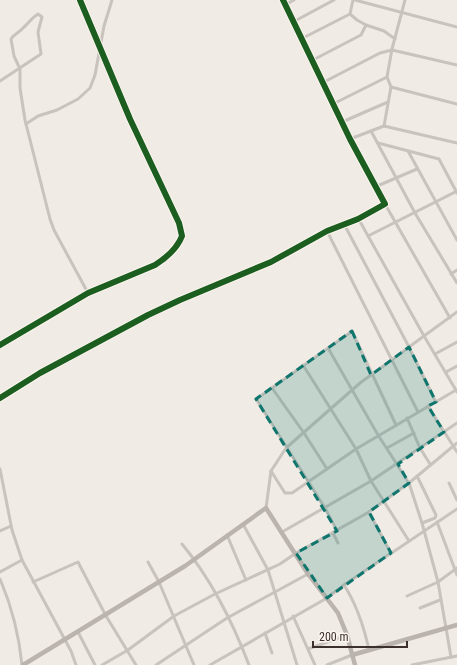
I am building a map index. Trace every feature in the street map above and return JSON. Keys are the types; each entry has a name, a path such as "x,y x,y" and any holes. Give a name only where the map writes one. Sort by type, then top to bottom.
{"street":[{"path":"0,345 88,293 164,260 182,236 179,223 130,119 80,0"},
{"path":"26,124 38,116 57,110 78,99 90,88 95,75 100,47 112,0"},
{"path":"283,0 322,84 375,187 450,318"},
{"path":"285,5 294,0"},
{"path":"293,22 334,0"},
{"path":"301,40 350,14 354,0 457,27"},
{"path":"384,126 391,87 387,77 392,50 405,0"},
{"path":"0,81 20,69 41,54 38,32 42,17 38,14 30,18 23,29 14,34 11,39 14,56 20,69 20,88 26,124 54,230 88,293"},
{"path":"350,14 357,20 366,25 384,31 395,39"},
{"path":"311,61 361,35 366,25"},
{"path":"322,84 380,53 392,50 457,65"},
{"path":"333,104 387,77"},
{"path":"391,87 457,104"},
{"path":"342,122 388,102"},
{"path":"350,139 384,126 457,143"},
{"path":"371,131 415,213 457,283"},
{"path":"368,236 457,192 439,159 378,143"},
{"path":"408,151 416,169 457,240"},
{"path":"375,187 416,169"},
{"path":"0,398 40,373 148,315 271,262 327,231 358,218 385,204"},
{"path":"271,470 285,493 292,493 378,435 457,391 424,336 358,218"},
{"path":"344,224 409,347 436,402"},
{"path":"327,231 418,412"},
{"path":"452,274 457,270"},
{"path":"355,665 347,635 338,613 308,574 266,508 271,470 286,448 371,374 457,312"},
{"path":"338,543 325,508 256,399 352,331 396,425"},
{"path":"435,354 457,342"},
{"path":"328,348 378,435 409,483 422,523 438,582 451,657"},
{"path":"304,365 356,449 371,481 409,541"},
{"path":"446,372 457,366"},
{"path":"272,388 304,433 326,469"},
{"path":"428,406 457,452"},
{"path":"407,418 420,448 430,464"},
{"path":"282,532 371,481 457,423"},
{"path":"387,448 414,433"},
{"path":"102,665 128,650 174,616 215,594 268,570 384,502 457,443"},
{"path":"0,469 11,526 22,560 71,651 76,665"},
{"path":"417,476 436,516 435,518 422,523"},
{"path":"449,483 457,500"},
{"path":"0,579 20,640 22,665 106,616 159,582 266,508"},
{"path":"210,665 284,621 327,598 424,530 457,509"},
{"path":"368,512 391,553"},
{"path":"437,522 457,575"},
{"path":"243,524 268,570 297,665"},
{"path":"0,531 11,526"},
{"path":"227,535 246,580"},
{"path":"182,544 194,559 215,594 242,647 249,665"},
{"path":"0,572 22,560"},
{"path":"33,582 78,562 81,565 106,616 136,665"},
{"path":"148,562 159,582 194,665"},
{"path":"407,596 438,582 456,569"},
{"path":"156,665 227,618 308,574"},
{"path":"344,585 358,612 365,631 369,650"},
{"path":"0,594 5,591"},
{"path":"420,608 440,600"},
{"path":"293,616 315,665"},
{"path":"326,665 352,655 457,625"},
{"path":"78,632 95,665"},
{"path":"265,633 272,653"},
{"path":"308,649 347,635"},
{"path":"412,665 457,656"}],"highlighted area":[{"path":"352,331 371,375 409,347 436,402 428,406 444,432 398,464 409,483 369,512 391,553 327,598 296,553 337,531 256,399"}],"cycle path":[{"path":"0,345 88,293 155,265 171,253 182,236 179,223 130,119 80,0"},
{"path":"0,398 40,373 148,315 271,262 327,231 358,219 385,204 350,139 283,0"}]}
